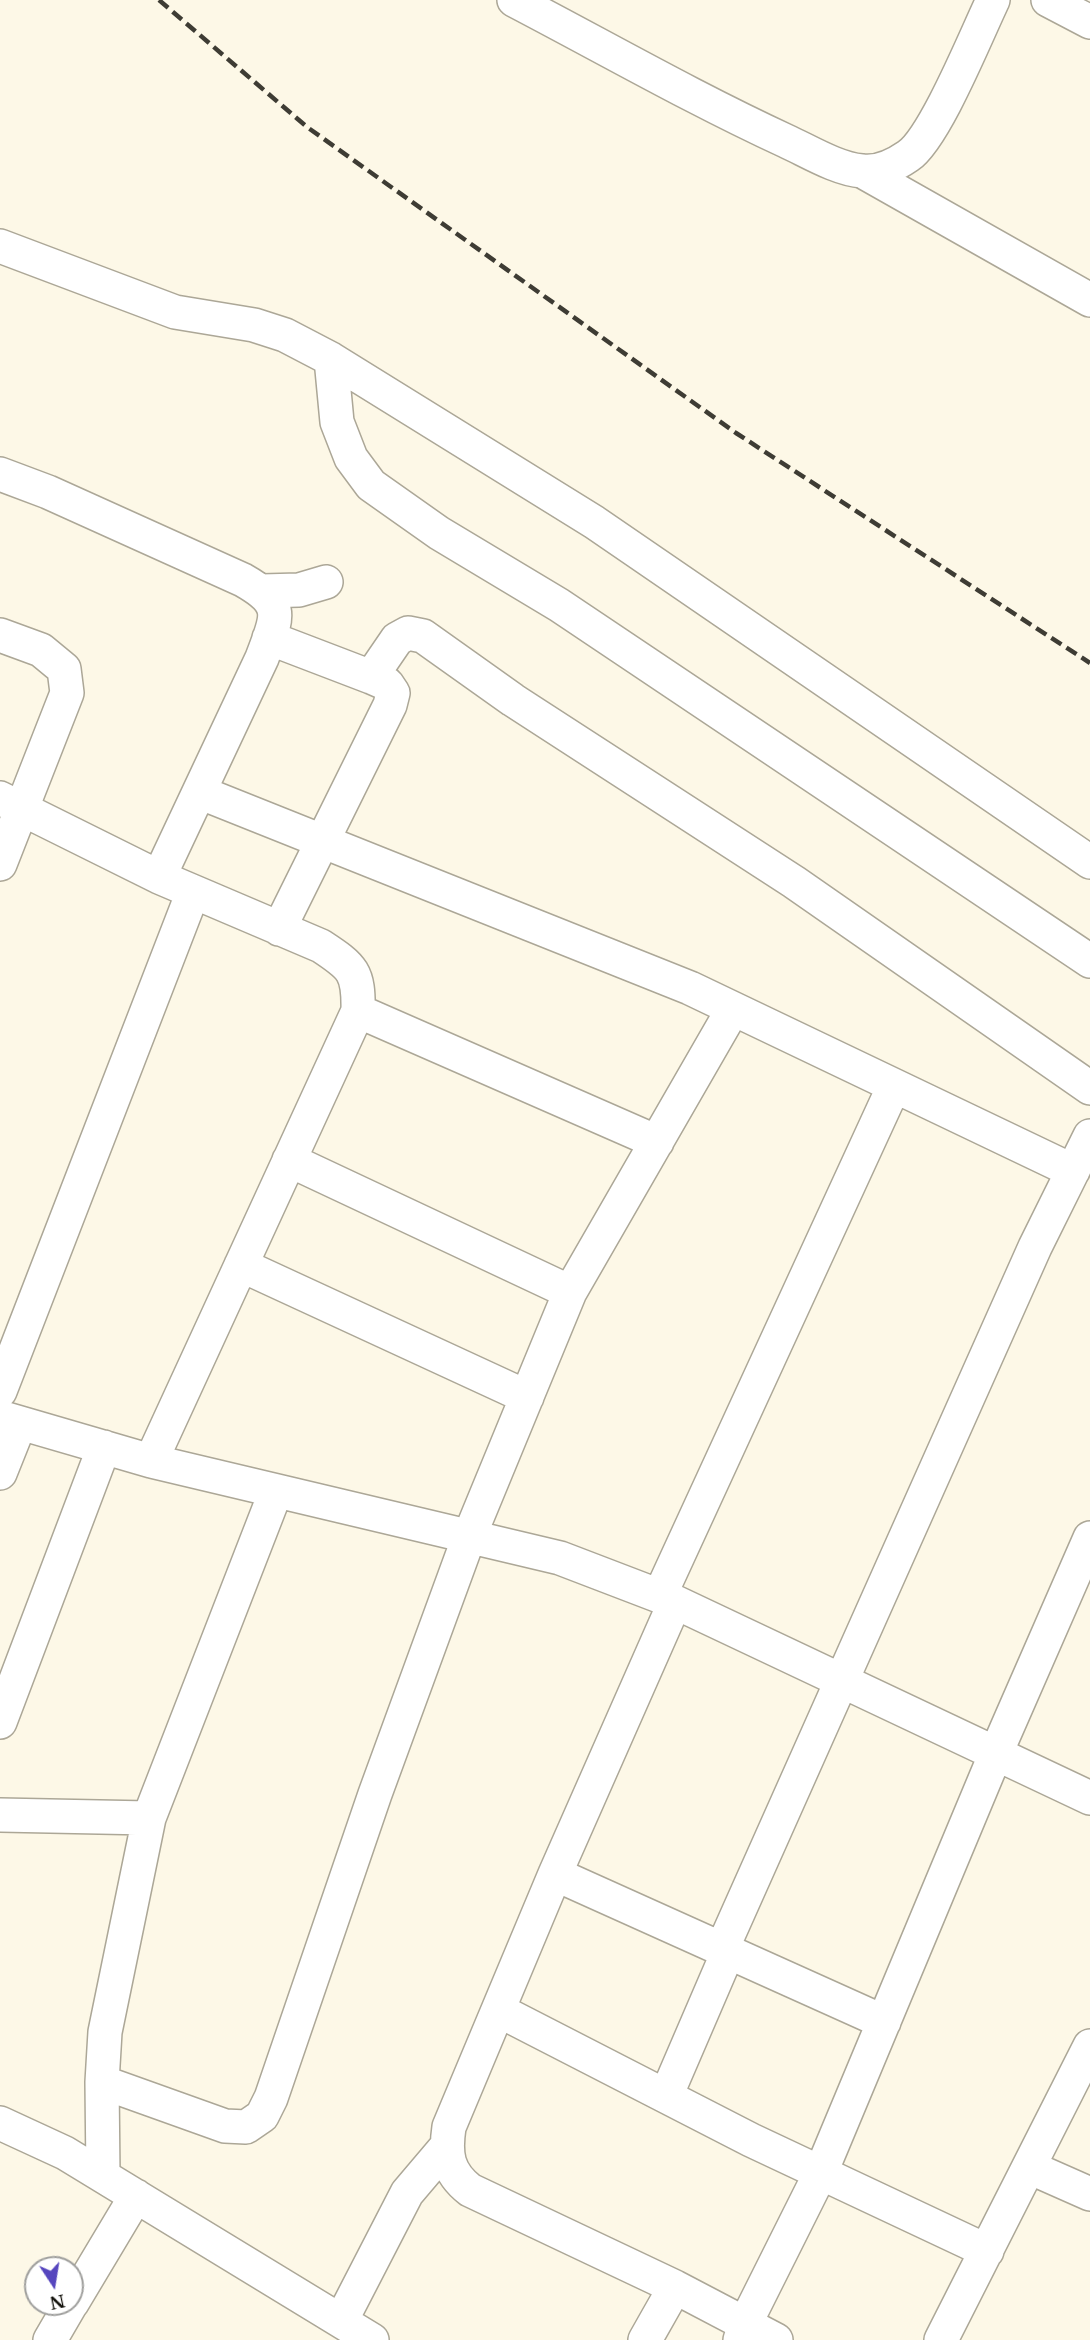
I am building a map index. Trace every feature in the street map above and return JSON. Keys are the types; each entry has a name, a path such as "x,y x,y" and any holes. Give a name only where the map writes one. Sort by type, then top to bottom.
{"street":[{"path":"514,0 757,128 832,163 862,171 1090,300"},
{"path":"862,171 889,168 911,154 928,132 993,0"},
{"path":"1048,0 1090,22"},
{"path":"0,246 175,312 254,325 285,335 331,359 594,522 1090,862"},
{"path":"331,359 337,422 351,458 371,485 439,533 578,618 1090,961"},
{"path":"0,474 58,497 243,580 262,591 273,603 275,622 262,658 159,877"},
{"path":"262,591 299,590 326,582"},
{"path":"371,676 397,639 408,633 423,636 513,700 794,882 1090,1088"},
{"path":"0,635 41,650 63,669 67,693 10,803 0,864"},
{"path":"269,638 371,676 387,684 393,693 390,705 279,929"},
{"path":"199,792 690,988 1073,1171"},
{"path":"10,803 159,877 321,946 345,962 359,985 358,1011 151,1461"},
{"path":"0,1390 193,892"},
{"path":"102,2082 225,2126 246,2127 262,2116 375,1794 469,1537 570,1292 733,1009"},
{"path":"358,1011 657,1142"},
{"path":"776,2340 743,2332 675,2288 470,2190 459,2181 450,2167 446,2146 449,2127 668,1598 894,1086"},
{"path":"666,2096 725,1950 842,1680 1035,1247 1090,1136"},
{"path":"290,1160 570,1292"},
{"path":"241,1265 527,1397"},
{"path":"0,1473 10,1420 151,1461 560,1558 668,1598 1090,1798"},
{"path":"0,1722 104,1448"},
{"path":"103,2176 102,2082 105,2032 149,1818 276,1491"},
{"path":"743,2332 821,2172 996,1753 1090,1538"},
{"path":"0,1815 149,1818"},
{"path":"555,1874 884,2022"},
{"path":"498,2010 751,2140 987,2251"},
{"path":"941,2340 1090,2046"},
{"path":"0,2123 65,2153 372,2340"},
{"path":"341,2321 407,2193 446,2146"},
{"path":"1029,2167 1090,2194"},
{"path":"84,2284 136,2196"},
{"path":"645,2340 675,2288"},
{"path":"50,2340 65,2316"}],"railway":[{"path":"159,0 307,127 736,433 1090,663"}]}
